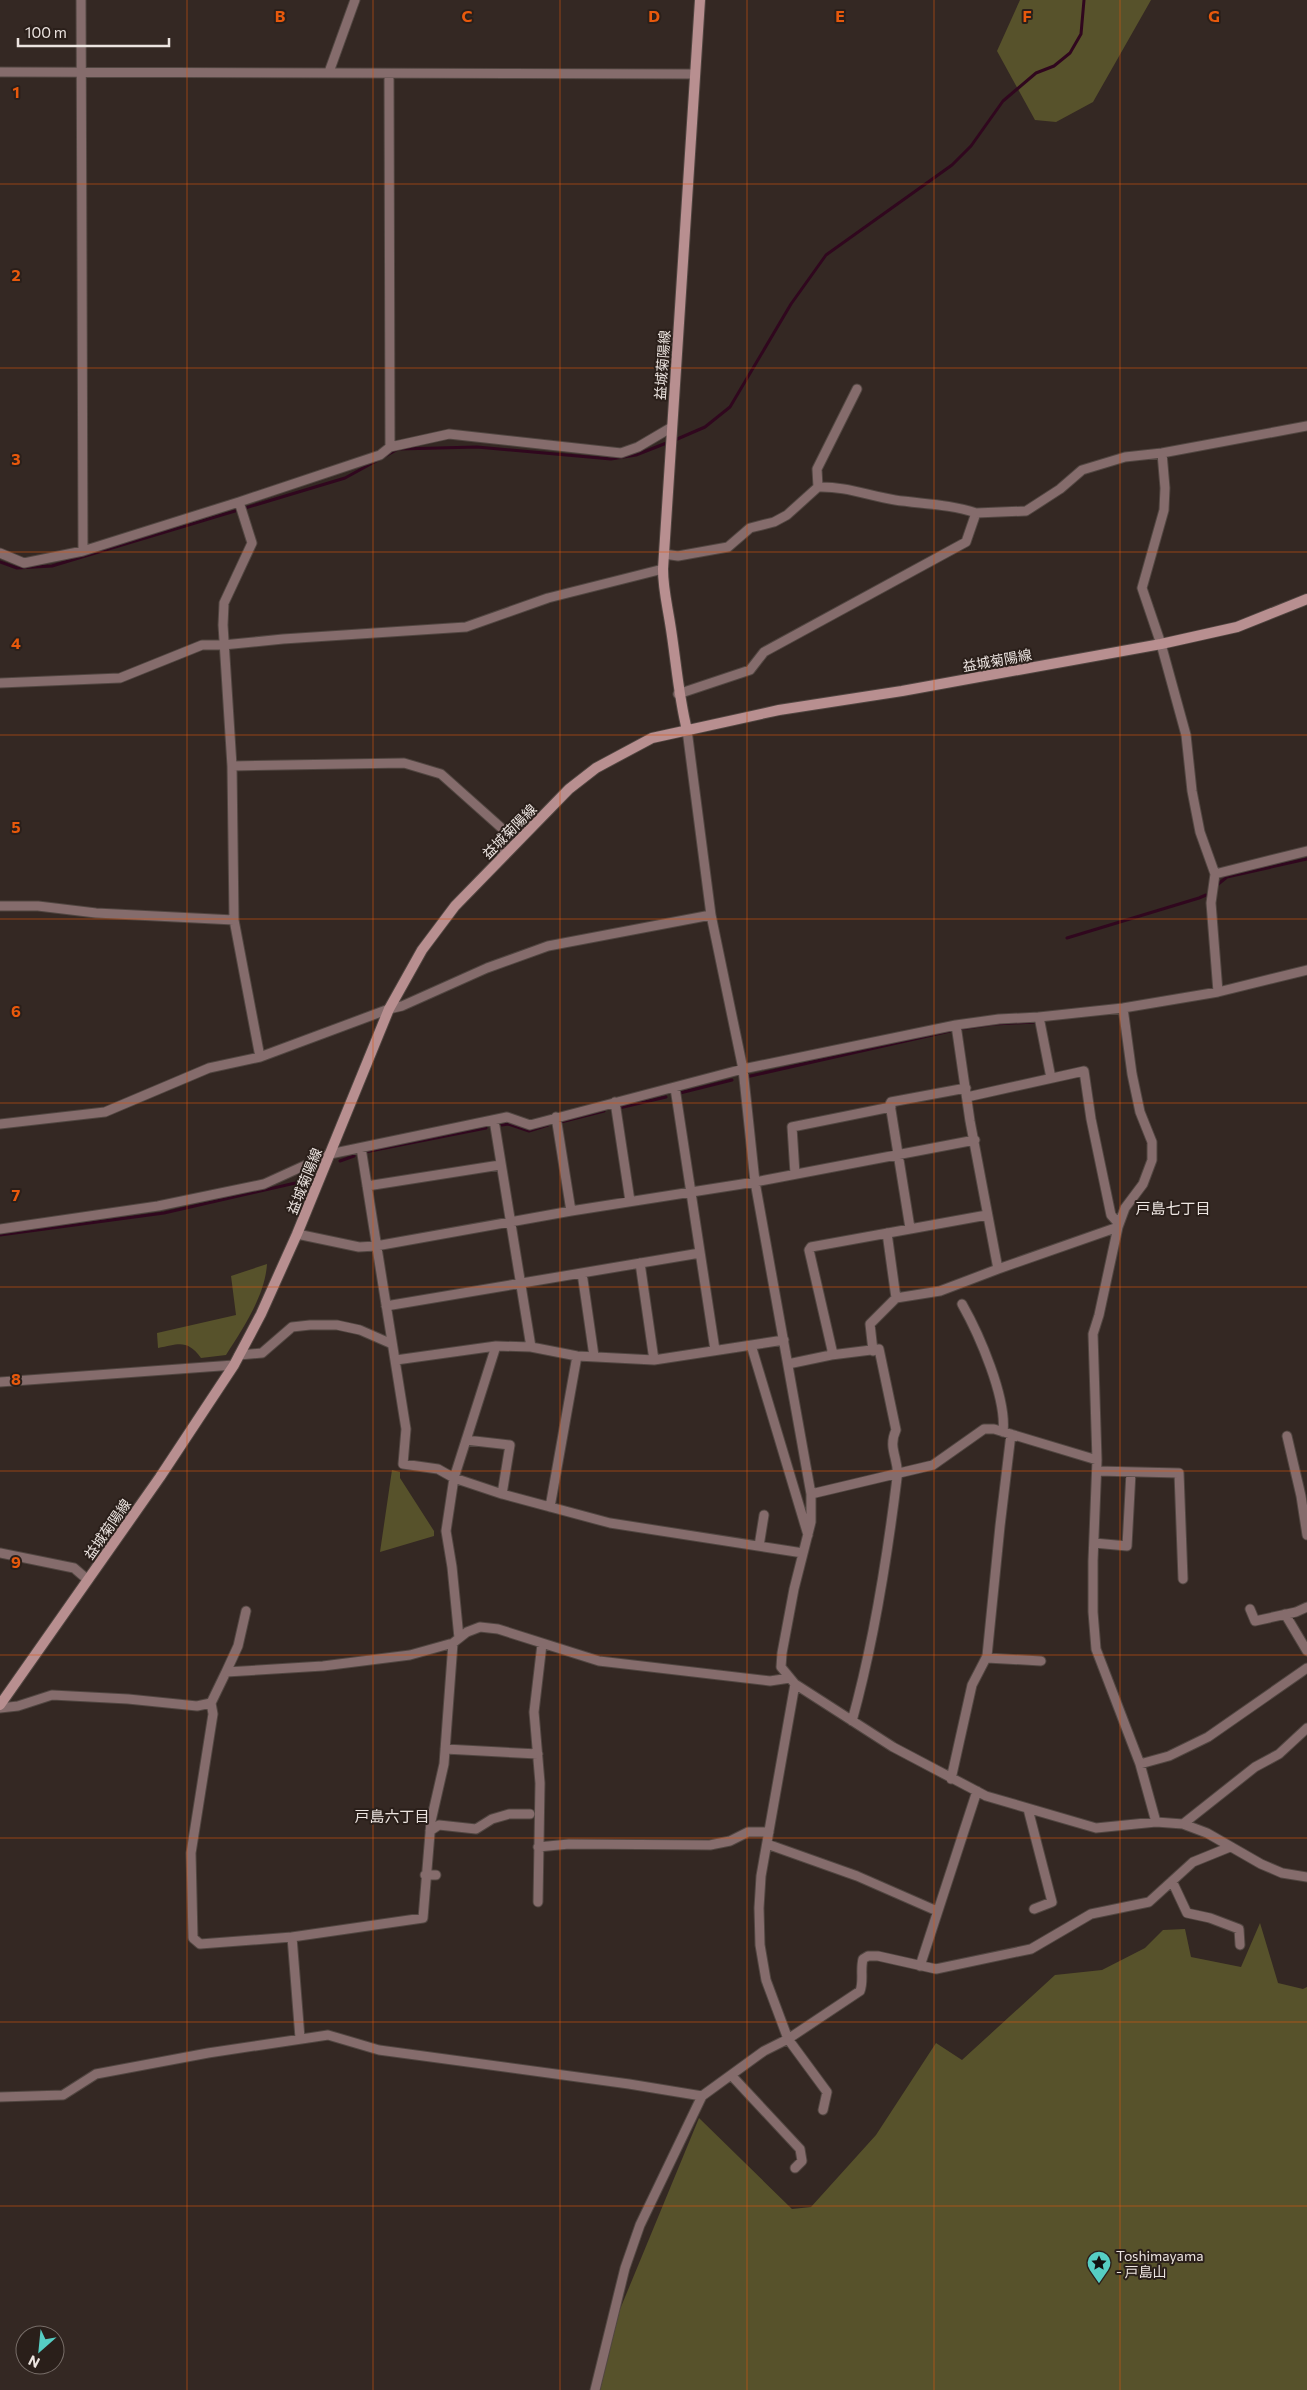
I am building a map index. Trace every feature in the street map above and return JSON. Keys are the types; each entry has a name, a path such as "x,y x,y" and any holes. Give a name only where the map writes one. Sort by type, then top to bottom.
{"main road":[{"name":"益城菊陽線","path":"687,730 678,694 670,622 664,598 663,569 700,0"},
{"name":"益城菊陽線","path":"0,1706 160,1477 237,1360 297,1234 389,1009 422,950 439,925 569,789 596,768 652,738 779,710 902,691 1161,644 1237,627 1307,599"}],"street":[{"path":"81,0 83,551"},
{"path":"330,72 355,0"},
{"path":"0,72 695,74"},
{"path":"389,74 390,447"},
{"path":"818,487 817,469 857,389"},
{"path":"664,554 678,556 728,547 750,528 774,522 787,515 818,487 855,490 894,500 963,508 976,513 1026,511 1060,489 1082,470 1125,457 1307,426"},
{"path":"0,554 24,563 83,551 240,504 380,455 390,447 449,434 621,453 638,447 672,430"},
{"path":"1162,452 1165,488 1164,510 1142,588 1161,644 1186,735 1192,791 1200,832 1215,874 1211,903 1218,992"},
{"path":"240,504 252,543 224,603 223,645 232,766 234,920 260,1057"},
{"path":"678,694 750,670 764,652 966,542 976,513"},
{"path":"0,683 120,678 202,645 466,627 548,598 663,569"},
{"path":"687,730 711,915 743,1069 755,1182 811,1494 811,1522 794,1588 782,1653 782,1667 792,1681 852,1721 893,1747 977,1791 1028,1809 1096,1828 1156,1822 1183,1824 1207,1833 1230,1847 1282,1873 1307,1877"},
{"path":"232,766 404,763 441,774 506,832 498,850 504,855"},
{"path":"1215,874 1307,851"},
{"path":"0,906 38,906 96,913 234,920"},
{"path":"0,1124 105,1112 209,1068 260,1057 389,1009 402,1006 487,968 548,946 711,915"},
{"path":"0,1229 158,1206 264,1184 330,1154 507,1117 530,1125 743,1069 956,1024 999,1018 1039,1017 1123,1008 1218,992 1307,970"},
{"path":"1123,1008 1132,1074 1140,1112 1152,1142 1152,1160 1143,1184 1125,1208 1118,1226 1099,1315 1093,1334 1097,1460 1093,1612 1096,1649 1140,1764 1156,1822"},
{"path":"1039,1017 1051,1078"},
{"path":"956,1024 987,1216 998,1269"},
{"path":"910,1228 891,1102 966,1092 1084,1071 1091,1119 1111,1214 1118,1226"},
{"path":"675,1088 715,1350"},
{"path":"615,1102 630,1201"},
{"path":"794,1174 792,1127 891,1107"},
{"path":"556,1117 571,1211"},
{"path":"494,1120 509,1222 531,1347"},
{"path":"297,1234 359,1247 376,1246 630,1201 755,1182 975,1140"},
{"path":"361,1148 406,1429 404,1464 438,1470 454,1478 502,1494 610,1523 803,1553"},
{"path":"367,1186 500,1165"},
{"path":"831,1355 832,1350 809,1250 811,1247 887,1232 987,1216"},
{"path":"873,1351 870,1324 896,1298 940,1291 1118,1226"},
{"path":"887,1232 896,1298"},
{"path":"386,1306 700,1253"},
{"path":"640,1263 654,1360"},
{"path":"582,1273 594,1356"},
{"path":"951,1779 972,1685 986,1658 1000,1526 1007,1433 1002,1403 973,1323 962,1304"},
{"path":"0,1382 237,1360 262,1352 292,1327 310,1325 336,1325 360,1330 392,1344"},
{"path":"396,1360 496,1346 531,1347 577,1356 654,1360 784,1340"},
{"path":"751,1345 808,1535"},
{"path":"246,1611 238,1646 211,1703 213,1714 191,1853 192,1938 200,1944 292,1937 423,1918 430,1832 445,1749 456,1640 452,1567 446,1531 454,1478 496,1346"},
{"path":"788,1364 831,1355 879,1349 896,1430 891,1440 898,1475 868,1664 852,1721"},
{"path":"550,1507 577,1356"},
{"path":"811,1494 898,1475 933,1465 984,1429 1007,1433 1097,1460"},
{"path":"1287,1436 1302,1496 1307,1536"},
{"path":"466,1440 510,1445 502,1494"},
{"path":"1097,1471 1178,1473 1182,1578"},
{"path":"1094,1543 1127,1546 1131,1472"},
{"path":"759,1546 764,1515"},
{"path":"0,1553 74,1568 88,1580"},
{"path":"1250,1609 1255,1621 1296,1612 1307,1607"},
{"path":"1285,1614 1307,1650"},
{"path":"226,1672 323,1666 410,1655 456,1640 467,1632 480,1627 498,1629 599,1661 770,1681 792,1681"},
{"path":"538,1902 540,1784 534,1712 542,1644"},
{"path":"986,1658 1041,1661"},
{"path":"1140,1764 1170,1756 1208,1737 1307,1668"},
{"path":"792,1681 759,1908 760,1953 766,1980 788,2039 825,2088 827,2096 822,2110"},
{"path":"0,1706 18,1706 52,1695 128,1699 197,1706 211,1703"},
{"path":"1183,1824 1255,1767 1279,1754 1307,1728"},
{"path":"445,1749 538,1754"},
{"path":"920,1966 977,1791"},
{"path":"1028,1809 1052,1902 1034,1909"},
{"path":"430,1832 439,1825 476,1829 492,1819 508,1814 530,1814"},
{"path":"538,1847 569,1844 710,1845 730,1841 748,1832 769,1832"},
{"path":"767,1844 857,1876 937,1911"},
{"path":"595,2390 625,2268 640,2225 702,2096 764,2051 788,2039 860,1992 862,1986 861,1965 863,1959 868,1956 878,1956 936,1969 1031,1949 1090,1914 1149,1902 1193,1862 1230,1847"},
{"path":"426,1875 436,1875"},
{"path":"1172,1882 1188,1912 1239,1929 1240,1945"},
{"path":"292,1937 300,2038"},
{"path":"0,2098 63,2095 96,2074 208,2053 328,2035 379,2050 702,2096"},
{"path":"731,2075 800,2149 802,2161 795,2168"}],"shaded area":[{"path":"1020,0 1151,0 1093,102 1056,122 1035,120 997,51"},
{"path":"267,1264 258,1300 226,1355 201,1358 187,1345 182,1344 158,1348 157,1333 236,1315 231,1276"},
{"path":"392,1470 400,1472 400,1478 434,1531 434,1536 380,1552"},
{"path":"1260,1923 1278,1983 1303,1989 1307,1987 1307,2390 595,2390 604,2348 699,2118 792,2209 811,2207 876,2135 936,2043 962,2060 1055,1975 1102,1970 1145,1948 1163,1930 1185,1929 1191,1957 1241,1967"}],"waterway":[{"path":"675,440 705,427 730,407 791,304 826,255 952,165 971,146 1003,101 1036,73 1054,66 1070,53 1081,34 1084,0"},
{"path":"0,562 17,568 52,566 345,478 398,449 477,447 611,459 636,455 669,442"},
{"path":"1217,885 1227,877 1307,859"},
{"path":"1067,938 1206,895"},
{"path":"960,1029 994,1024 1035,1022"},
{"path":"746,1077 950,1031"},
{"path":"680,1093 732,1080"},
{"path":"619,1108 666,1097"},
{"path":"561,1122 604,1111"},
{"path":"502,1125 508,1124 529,1131 548,1125"},
{"path":"365,1152 486,1128"},
{"path":"340,1161 354,1156"},
{"path":"0,1235 164,1213 304,1181"}],"place":[{"name":"Toshimayama - 戸島山","path":"1099,2284"}],"district":[{"name":"戸島七丁目","path":"1173,1208"},
{"name":"戸島六丁目","path":"392,1816"}]}
